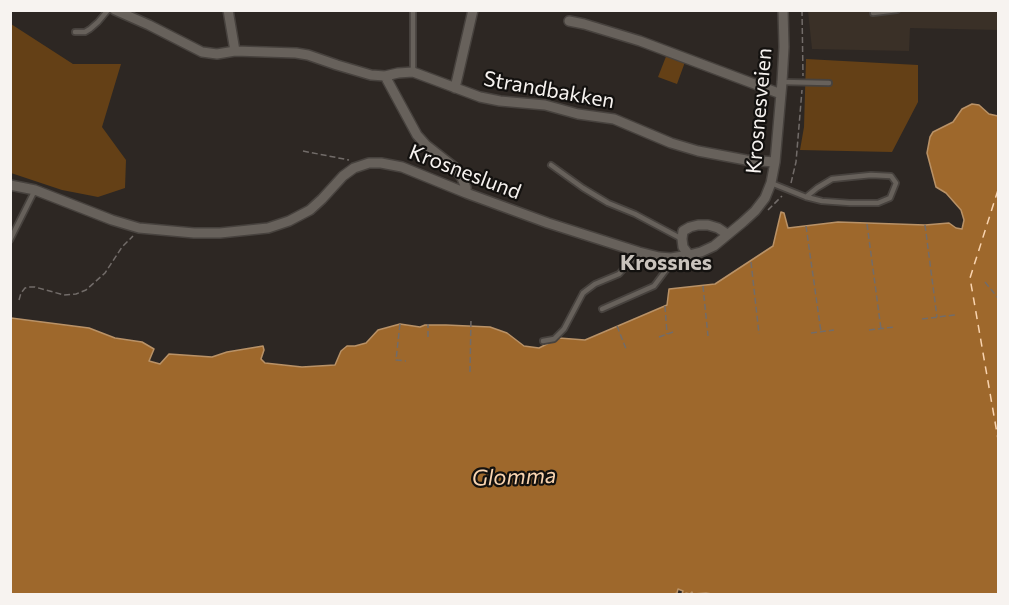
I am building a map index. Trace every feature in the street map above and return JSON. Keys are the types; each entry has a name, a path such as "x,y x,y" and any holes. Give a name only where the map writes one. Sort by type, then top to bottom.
{"street":[{"name":"Strandbakken","path":"115,10 202,52 217,54 235,51 282,52 308,55 371,75 385,76 413,72 469,94 491,99 534,103 578,114 614,119 671,144 698,151 746,160 775,162"},
{"path":"228,10 235,51"},
{"name":"Strandbakken","path":"455,88 473,10"},
{"name":"Krosnesveien","path":"689,255 714,246 755,211 765,198 771,183 782,82 783,10"},
{"path":"569,21 640,41 781,94"},
{"path":"385,76 417,135 426,145 454,166 462,178 466,193"},
{"name":"Krosneslund","path":"354,168 369,163 392,164 548,223 639,252 671,258 689,255"},
{"path":"10,185 35,190 138,228 206,234 268,228 289,221 310,210 343,176 354,168"},
{"path":"689,255 683,247 682,239 683,231 690,227 708,225 727,234"}],"lane":[{"path":"75,32 85,32 90,29 108,10"},
{"path":"412,10 413,72"},
{"path":"873,13 897,10"},
{"path":"782,82 829,83"},
{"path":"551,165 608,203 635,214 682,239"},
{"path":"771,183 807,197 822,201 878,203 890,198 896,183 891,176 871,175 832,179 807,197"},
{"path":"10,240 35,190"},
{"path":"543,341 554,339 564,329 583,293 595,284 619,273 639,252"},
{"path":"602,309 654,286 665,272 671,258"}],"path":[{"path":"303,151 352,160 354,168"},
{"path":"867,224 881,329"},
{"path":"925,225 937,317"},
{"path":"806,226 822,332"},
{"path":"19,300 21,293 29,287 63,295 86,290 105,273 138,228"},
{"path":"751,262 759,334"},
{"path":"986,282 999,298"},
{"path":"703,286 708,336"},
{"path":"665,306 667,334"},
{"path":"922,319 955,315"},
{"path":"470,372 471,318"},
{"path":"400,324 396,360 406,361"},
{"path":"428,324 428,337"},
{"path":"617,326 626,349"},
{"path":"869,330 894,327"},
{"path":"811,333 834,330"},
{"path":"659,337 673,332"}],"shaded area":[{"path":"808,11 998,11 998,30 910,28 909,51 812,49"},
{"path":"11,24 73,64 121,64 102,127 126,160 125,188 98,197 62,190 11,173"},
{"path":"667,54 685,62 677,84 658,77"},
{"path":"806,59 918,65 918,102 892,152 800,150 804,127"}],"water":[{"name":"Glomma","path":"972,104 979,105 989,114 998,116 998,594 693,594 692,592 682,594 683,591 678,589 674,594 11,594 11,318 89,328 115,338 142,342 154,349 149,361 160,364 169,354 212,357 263,346 261,359 265,363 302,367 335,365 341,351 347,346 366,343 378,330 400,324 420,327 446,325 490,327 507,333 524,346 539,348 559,338 585,340 667,305 669,289 715,284 773,246 781,212 784,213 788,228 838,222 925,225 949,223 962,229 964,220 961,210 946,193 936,187 927,153 933,132 953,122 962,109"}],"ferry route":[{"path":"998,190 970,278 998,439"}],"district":[{"name":"Krossnes","path":"666,263"}]}
